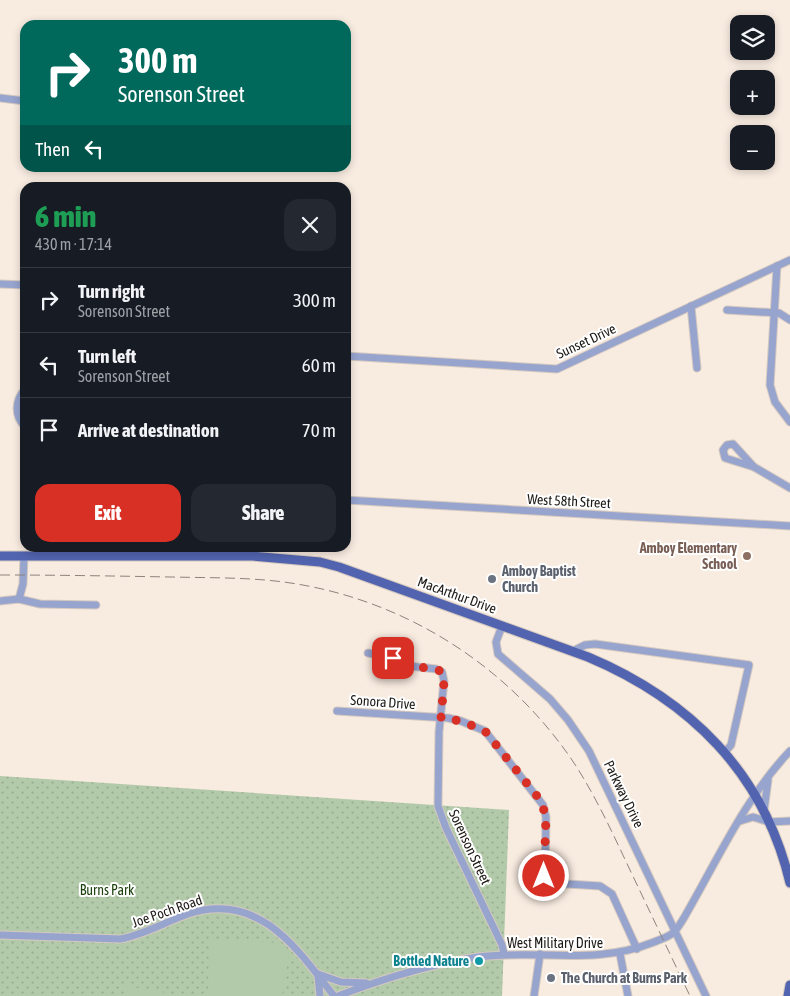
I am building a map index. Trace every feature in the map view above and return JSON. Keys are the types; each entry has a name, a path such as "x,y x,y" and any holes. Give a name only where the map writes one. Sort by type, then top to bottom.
{"main road":[{"name":"MacArthur Drive","path":"0,556 24,556 51,552"},
{"name":"MacArthur Drive","path":"104,552 243,555 320,562 339,567 572,651 622,672 660,694 695,721 726,752 756,795 769,822 790,883"},
{"path":"788,996 790,985"}],"street":[{"path":"0,98 20,101"},
{"name":"Sunset Drive","path":"351,356 557,368 790,260"},
{"path":"777,266 770,385 774,402 790,422"},
{"path":"0,284 20,286"},
{"path":"691,306 697,368"},
{"path":"727,310 774,313 790,320"},
{"path":"20,396 16,408 20,420"},
{"path":"754,467 790,488"},
{"name":"West 58th Street","path":"351,500 790,526"},
{"path":"19,599 24,556"},
{"path":"0,602 19,599 40,604 96,605"},
{"name":"Parkway Drive","path":"502,626 496,642 498,654 550,700 577,732 601,774 706,996"},
{"path":"572,651 585,645 595,644 749,665 731,745 726,752"},
{"name":"Sorenson Street","path":"368,653 393,658 409,666 436,669 442,672 444,682 441,718 440,813 502,945 504,954"},
{"name":"Sonora Drive","path":"337,711 441,718 461,721 480,728 493,740 545,808 545,880 551,883 600,886 607,889 612,894 637,949"},
{"path":"675,931 756,795 790,752"},
{"path":"764,812 768,778"},
{"path":"740,822 753,816 769,822 790,821"},
{"name":"Joe Poch Road","path":"0,935 120,938 133,936 200,910 230,908 246,912 271,925 336,996"},
{"path":"669,918 685,916"},
{"name":"West Military Drive","path":"336,996 374,983 462,960 504,954 597,956 620,954 637,949 675,931"},
{"path":"534,996 540,954"},
{"path":"620,954 628,996"},
{"path":"317,974 320,996"},
{"name":"Joe Poch Road","path":"317,974 341,982 374,983"}],"green space":[{"name":"Burns Park","path":"0,776 509,810 502,996 0,996"},
{"path":"214,939 278,943 289,955 282,996 208,996 209,943"},
{"path":"126,986 184,996 125,996"}],"railway":[{"path":"0,575 234,578 297,584 339,593 380,607 419,625 456,646 490,671 522,700 551,731 576,766 604,817 690,996"}],"place":[{"name":"Amboy Elementary School","path":"747,556"},
{"name":"Amboy Baptist Church","path":"492,579"},
{"name":"Bottled Nature","path":"479,961"},
{"name":"The Church at Burns Park","path":"551,978"}],"route":[{"path":"393,658 409,666 436,669 442,672 444,682 441,718 461,721 485,731 541,801 545,808 546,817 544,876"}]}
